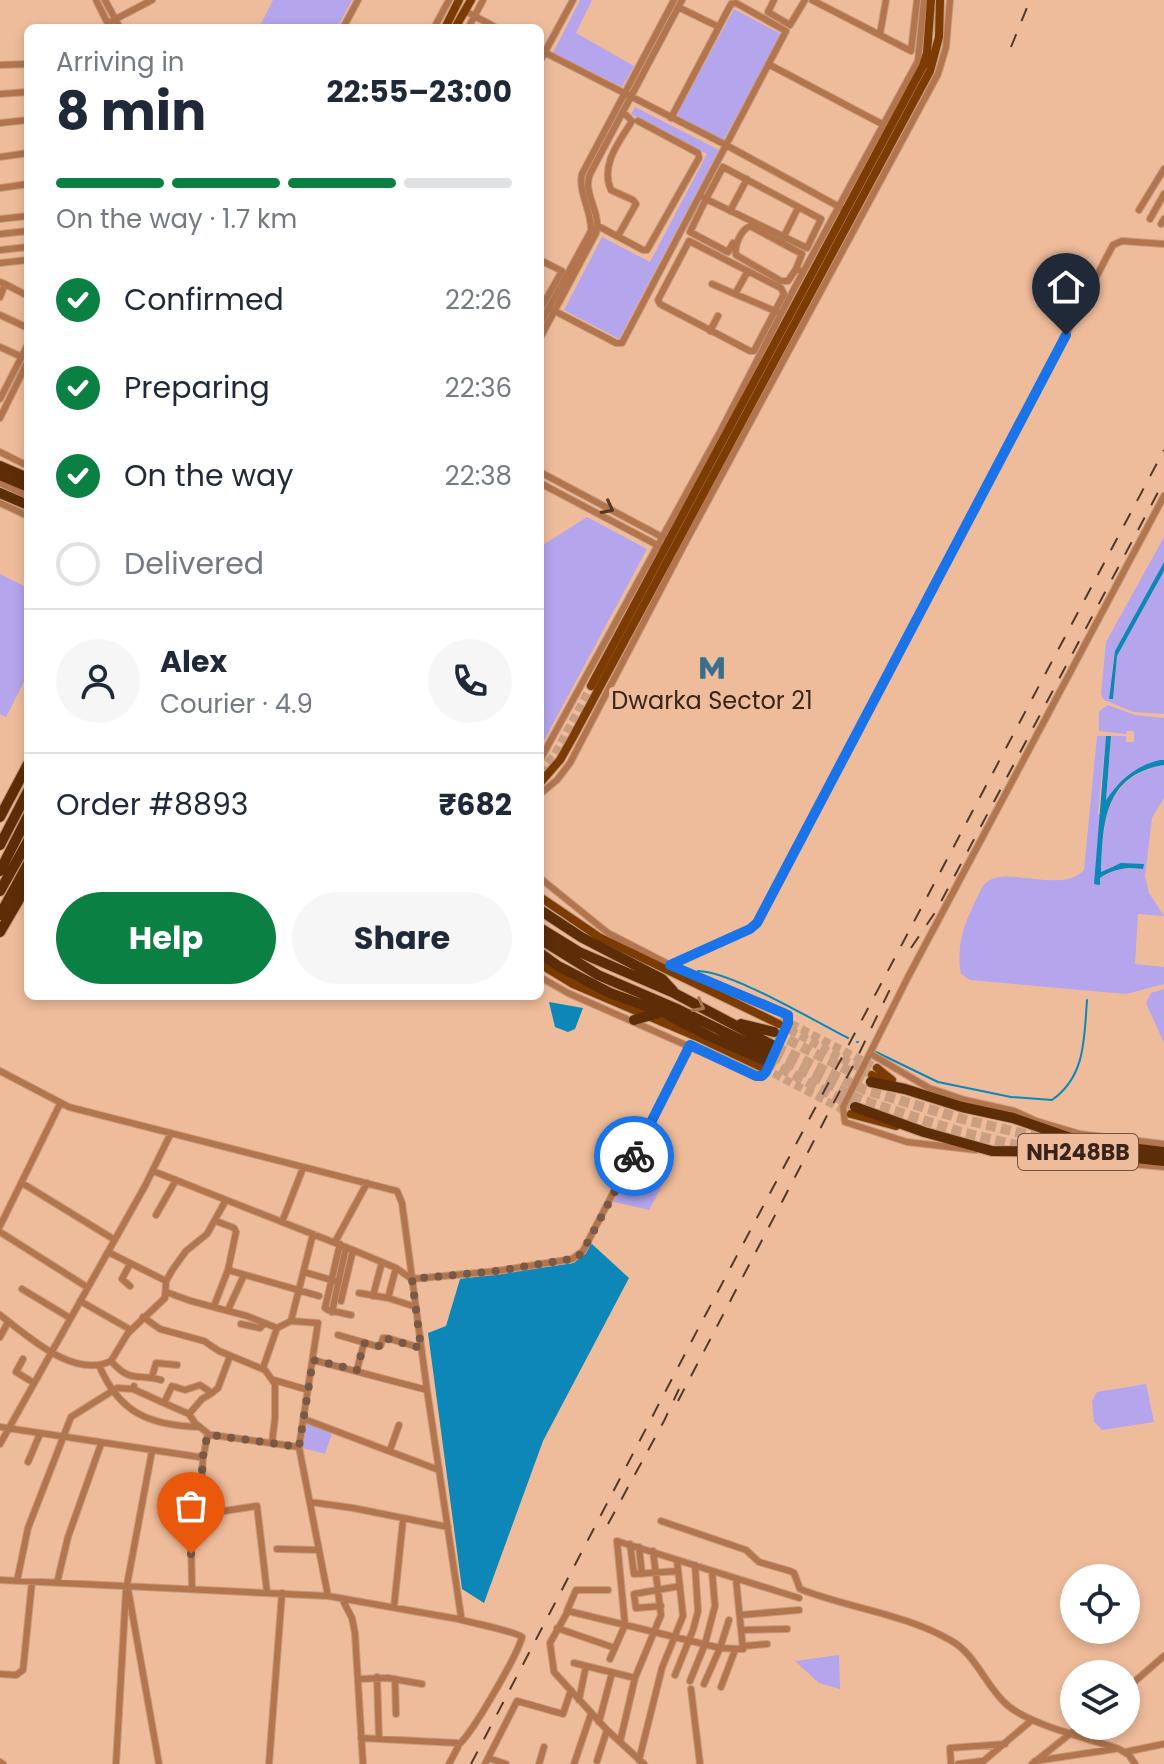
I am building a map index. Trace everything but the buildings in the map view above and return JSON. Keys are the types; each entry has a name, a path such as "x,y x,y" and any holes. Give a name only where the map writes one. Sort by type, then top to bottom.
{"highway":[{"path":"0,466 24,476"},
{"path":"0,475 24,485"},
{"path":"0,493 24,503"},
{"path":"0,817 24,772"},
{"path":"0,845 24,799"},
{"path":"0,871 24,824"},
{"path":"0,891 24,848"},
{"path":"3,911 24,872"},
{"path":"0,932 24,891"},
{"path":"544,913 662,979 674,993 718,1029"},
{"path":"544,930 579,952 674,993"},
{"path":"544,941 598,975 675,1008 770,1058"},
{"path":"544,956 610,993 718,1029 778,1025"},
{"path":"634,1020 675,1008"},
{"name":"NH248BB","path":"873,1075 905,1089 962,1107 1013,1118 1091,1144 1164,1152"},
{"path":"853,1111 992,1151"},
{"name":"NH248BB","path":"992,1151 1078,1152 1164,1164"}],"main road":[{"path":"450,5 459,0"},
{"path":"457,24 471,0"},
{"path":"544,778 560,760 595,696 667,545 842,208 923,66 920,51 931,0"},
{"path":"591,686 930,71 942,40 940,0"},
{"path":"595,696 599,706"},
{"path":"544,900 599,937 679,973 778,1025"},
{"path":"544,966 573,984 649,1016 770,1058"}],"street":[{"path":"96,0 108,24"},
{"path":"105,0 118,24"},
{"path":"111,24 152,0"},
{"path":"345,24 358,0"},
{"path":"437,0 450,5 437,24"},
{"path":"470,24 483,0"},
{"path":"544,49 573,0"},
{"path":"544,319 598,226 587,181 623,112 627,96 674,0"},
{"path":"774,0 768,12 790,25 805,0"},
{"path":"812,0 909,51 920,51"},
{"path":"880,34 886,0"},
{"path":"917,0 920,51"},
{"path":"703,197 805,248 842,208 882,124 918,61 924,0"},
{"path":"544,791 570,763 938,74 950,0"},
{"path":"671,118 733,3 785,29 786,35 726,145 690,232 728,252 745,219"},
{"path":"544,329 591,231 581,178 680,4 719,27"},
{"path":"465,11 489,24"},
{"path":"544,53 842,208"},
{"path":"0,65 24,64"},
{"path":"770,65 882,124"},
{"path":"0,94 24,92"},
{"path":"618,236 636,204 611,190 609,184 608,162 632,121 623,112"},
{"path":"0,123 24,120"},
{"path":"598,226 647,250 666,220 699,154 638,121"},
{"path":"0,157 24,154"},
{"path":"544,754 667,545 818,235 821,219 723,167 703,197 622,343 616,343 552,310"},
{"path":"1139,210 1161,179 1164,169"},
{"path":"730,211 747,179"},
{"path":"0,188 24,185"},
{"path":"1150,219 1164,194"},
{"path":"783,238 798,208"},
{"path":"655,214 666,220"},
{"path":"0,219 24,216"},
{"path":"750,226 802,254 799,270 788,281 781,281 736,255 735,248 745,228 750,226"},
{"path":"0,234 24,231"},
{"path":"670,965 757,923 1113,245 1122,241 1164,244"},
{"path":"691,242 748,271 783,289 784,294 778,312 754,351 710,331 658,300 686,243 691,242"},
{"path":"0,250 24,247"},
{"path":"0,263 24,260"},
{"path":"544,261 569,272"},
{"path":"544,261 562,271 544,303"},
{"path":"735,294 748,271"},
{"path":"0,297 2,283 24,294"},
{"path":"712,284 778,312"},
{"path":"0,315 24,326"},
{"path":"710,331 718,316"},
{"path":"0,347 24,359"},
{"path":"0,399 2,391 24,360"},
{"path":"0,418 24,361"},
{"path":"0,452 24,464"},
{"path":"544,474 667,545"},
{"path":"0,483 24,494"},
{"path":"544,485 667,545"},
{"path":"992,1151 907,1142 845,1122 842,1113 845,1101 915,963 1164,496"},
{"path":"0,503 24,514"},
{"path":"544,881 608,933 670,965 679,973 788,1015 788,1023 762,1076 756,1076 568,993 544,979"},
{"path":"153,1171 344,1246 396,1268 412,1279 497,1271 580,1255 690,1045"},
{"path":"871,1054 929,1088 965,1100 1014,1111 1080,1134 1164,1144"},
{"path":"0,1071 60,1104 303,1168 391,1187 399,1193 461,1614 458,1619"},
{"path":"60,1104 0,1226 87,1287"},
{"path":"0,1444 153,1171 171,1133"},
{"path":"282,1222 303,1168"},
{"path":"156,1215 176,1180"},
{"path":"22,1183 115,1240"},
{"path":"351,1315 325,1308 338,1282 344,1246 367,1183"},
{"path":"0,1315 69,1361 99,1365 111,1361 131,1330 165,1298 166,1281 183,1254 207,1234 226,1200"},
{"path":"214,1306 228,1270 235,1230 216,1221"},
{"path":"291,1321 313,1234"},
{"path":"341,1301 338,1282 344,1246"},
{"path":"108,1252 166,1281"},
{"path":"373,1296 382,1262"},
{"path":"130,1264 122,1279 130,1286"},
{"path":"388,1298 396,1268"},
{"path":"228,1270 319,1296"},
{"path":"304,1272 338,1282"},
{"path":"228,1310 244,1275"},
{"path":"22,1289 70,1318"},
{"path":"166,1292 277,1328 291,1321 319,1324 299,1447 328,1596"},
{"path":"359,1293 416,1307"},
{"path":"80,1301 131,1330"},
{"path":"143,1317 160,1329 204,1341 230,1356 263,1368 274,1380 308,1390"},
{"path":"0,1337 8,1322"},
{"path":"241,1324 260,1328 264,1324"},
{"path":"263,1368 277,1328"},
{"path":"338,1335 379,1346 383,1338 387,1338 421,1348"},
{"path":"357,1370 364,1343"},
{"path":"189,1414 202,1399 218,1388 230,1356"},
{"path":"23,1359 16,1372 34,1383"},
{"path":"313,1360 427,1390"},
{"path":"111,1361 119,1370 137,1378 161,1380"},
{"path":"152,1377 156,1363 177,1365"},
{"path":"99,1365 112,1392 145,1419 162,1424 198,1427"},
{"path":"133,1389 137,1378"},
{"path":"272,1443 274,1380"},
{"path":"164,1403 172,1386 186,1390 200,1385 212,1393"},
{"path":"17,1581 28,1528 73,1414 119,1387 133,1389 189,1414 198,1427 210,1435 299,1447"},
{"path":"304,1419 439,1470"},
{"path":"390,1450 399,1425"},
{"path":"0,1427 101,1444 203,1456"},
{"path":"28,1462 40,1434"},
{"path":"192,1589 191,1537 198,1515 203,1456 210,1435"},
{"path":"57,1583 68,1537 101,1444"},
{"path":"116,1764 128,1586 152,1451"},
{"path":"310,1502 448,1527"},
{"path":"198,1515 257,1506 267,1592"},
{"path":"394,1607 403,1520"},
{"path":"661,1521 746,1550 759,1562 790,1571 795,1575 798,1587 808,1592 926,1628 952,1640 1002,1700 1032,1720 1060,1728"},
{"path":"610,1659 625,1625 615,1543 618,1540 799,1598"},
{"path":"630,1544 633,1574 678,1571"},
{"path":"639,1547 642,1574"},
{"path":"277,1549 319,1550"},
{"path":"620,1742 635,1678 661,1615 653,1551"},
{"path":"641,1762 662,1668 683,1616 677,1560"},
{"path":"675,1675 699,1606 695,1565"},
{"path":"690,1681 705,1644 715,1606 712,1571"},
{"path":"0,1579 328,1596 515,1632 522,1637 491,1696 449,1764"},
{"path":"736,1579 744,1646"},
{"path":"0,1674 16,1675 23,1670 32,1582"},
{"path":"128,1586 159,1764"},
{"path":"661,1606 638,1608 635,1606 635,1593 680,1586"},
{"path":"608,1590 576,1590 550,1643 552,1667 591,1714 641,1762"},
{"path":"269,1764 282,1593"},
{"path":"342,1599 354,1628 363,1764"},
{"path":"740,1615 799,1610"},
{"path":"567,1611 720,1648 735,1650 767,1644"},
{"path":"704,1684 729,1620"},
{"path":"557,1628 615,1648"},
{"path":"742,1630 787,1629"},
{"path":"721,1687 735,1650"},
{"path":"1140,1677 1164,1656"},
{"path":"574,1663 635,1678"},
{"path":"579,1700 586,1666"},
{"path":"599,1722 612,1673"},
{"path":"358,1679 377,1677 422,1684"},
{"path":"377,1677 379,1739"},
{"path":"395,1679 396,1714"},
{"path":"691,1689 700,1764"},
{"path":"506,1764 486,1761 517,1701 562,1714 571,1690"},
{"path":"574,1764 591,1714"},
{"path":"958,1764 982,1762 1032,1720"},
{"path":"597,1761 607,1730"},
{"path":"361,1738 458,1745"},
{"path":"1033,1763 1062,1740"},
{"path":"1094,1740 1122,1750 1135,1764"},
{"path":"951,1764 950,1748 1005,1744"},
{"path":"1033,1763 1164,1744"},
{"path":"539,1764 544,1747"}],"shaded area":[{"path":"273,0 352,0 339,24 261,24"},
{"path":"580,0 592,0 576,33 634,66 622,87 553,53"},
{"path":"734,9 781,34 723,141 676,116"},
{"path":"635,107 719,150 619,339 564,310 602,237 650,262 707,154 631,114"},
{"path":"587,517 647,549 544,741 544,544"},
{"path":"1164,537 1164,562 1114,655 1109,699 1113,699 1117,656 1164,571 1164,714 1134,712 1104,700 1101,694 1106,642"},
{"path":"0,574 24,586 24,682 6,717 0,714"},
{"path":"1108,705 1135,715 1164,718 1164,760 1130,775 1106,802 1111,737 1106,736 1126,736 1126,742 1134,742 1134,731 1127,731 1126,734 1099,731 1099,711"},
{"path":"1097,736 1106,736 1098,814 1101,815 1100,872 1106,819 1118,791 1144,771 1164,765 1164,798 1152,818 1145,876 1149,893 1164,916 1138,914 1135,964 1164,967 1164,984 1126,994 970,980 961,974 962,935 984,885 992,879 1004,877 1061,880 1074,877 1084,870","holes":["1122,864 1143,869 1117,869 1100,878 1100,873"]},
{"path":"1164,989 1164,1043 1146,1003 1151,993"},
{"path":"643,1139 671,1144 665,1180 649,1210 610,1201"},
{"path":"1146,1384 1154,1422 1102,1430 1094,1422 1092,1401 1097,1392"},
{"path":"304,1419 333,1430 325,1454 299,1447"},
{"path":"839,1655 840,1689 819,1683 795,1661"}],"water":[{"path":"1164,562 1164,571 1117,656 1113,699 1109,699 1115,651"},
{"path":"1106,736 1111,736 1106,800 1136,770 1160,760 1164,760 1164,765 1144,770 1129,779 1118,790 1106,819 1101,872 1121,863 1144,864 1143,869 1126,868 1110,872 1100,878 1100,885 1094,884"},
{"path":"549,1002 583,1008 575,1029 568,1032 555,1027"},
{"path":"592,1244 629,1278 543,1441 484,1603 462,1589 428,1333 446,1326 460,1279 574,1263"}],"waterway":[{"path":"18,506 24,509"},
{"path":"698,971 713,973 752,988 848,1038"},
{"path":"876,1052 938,1082 1011,1097 1052,1100 1071,1080 1077,1068 1084,1042 1087,1000"}],"tunnel":[{"path":"544,767 555,754 591,686"},
{"path":"780,1018 877,1068"},
{"path":"779,1024 872,1075"},
{"path":"775,1033 871,1082"},
{"path":"776,1047 865,1090 966,1120 1050,1140 1073,1141"},
{"path":"772,1055 861,1100 961,1132 1032,1149"},
{"path":"767,1061 855,1107"},
{"path":"763,1068 851,1114"}],"railway":[{"path":"1011,47 1030,0"},
{"path":"471,1764 1164,450"},
{"path":"911,948 936,911 1164,481"},
{"path":"678,1401 892,985"},
{"path":"608,1524 679,1389"}],"way so far":[{"path":"191,1554 193,1523 200,1510 207,1437 212,1435 299,1447 313,1360 357,1370 364,1343 379,1346 383,1338 387,1338 421,1348 412,1279 497,1271 577,1258 634,1156"}],"place":[{"name":"Dwarka Sector 21","path":"712,668"}],"route":[{"path":"634,1156 690,1045 756,1076 766,1072 788,1023 788,1015 670,965 757,923 1066,335"}]}
